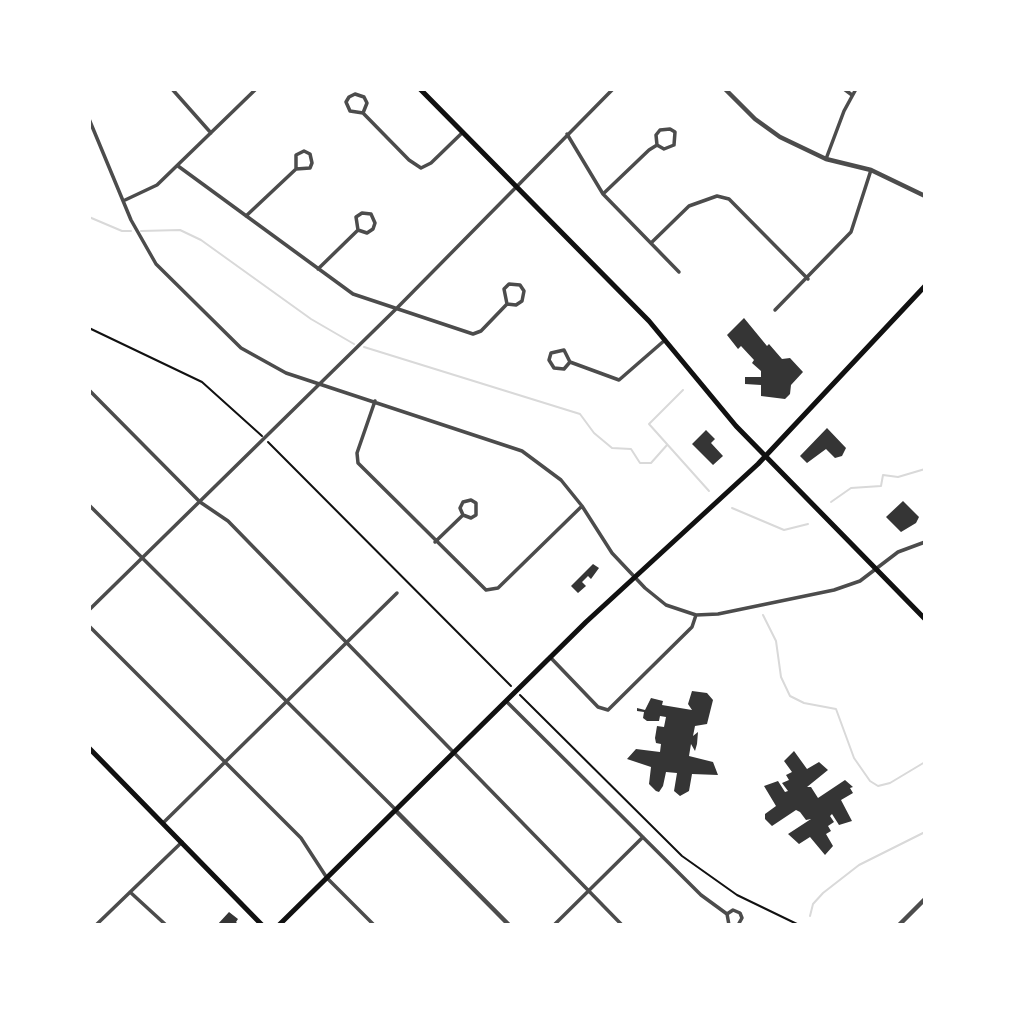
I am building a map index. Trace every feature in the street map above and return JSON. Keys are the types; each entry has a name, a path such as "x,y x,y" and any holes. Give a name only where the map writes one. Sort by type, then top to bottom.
{"main road":[{"path":"420,89 665,340 765,457 925,619"},
{"path":"279,925 550,657 765,457 925,286"},
{"path":"89,748 262,925"}],"street":[{"path":"172,89 211,133"},
{"path":"123,201 149,190 178,166 256,89"},
{"path":"89,610 396,309 613,89"},
{"path":"725,89 755,119 780,137 826,159 871,170 925,196"},
{"path":"844,89 852,95"},
{"path":"826,159 856,89"},
{"path":"363,113 366,100 361,95 352,95 347,99 348,109 352,113 363,113 409,160 421,168 431,163 463,132"},
{"path":"89,118 136,231 156,264 241,348 265,363 320,384 522,451 561,480 582,506 607,547 636,579 666,605 696,615 746,610 834,590 860,581 898,552 925,542"},
{"path":"670,128 675,132 676,142 671,148 657,145 656,135 660,130 670,128"},
{"path":"567,134 603,194 679,272"},
{"path":"603,194 657,145"},
{"path":"246,216 296,169 310,168 313,163 310,154 304,151 296,155 296,169"},
{"path":"178,166 353,294 477,334 507,304"},
{"path":"775,310 851,232 871,170"},
{"path":"651,243 689,206 716,196 729,199 808,279"},
{"path":"362,213 371,214 376,223 373,229 367,233 358,230 356,217 362,213"},
{"path":"318,269 358,230"},
{"path":"509,285 520,285 525,295 522,301 516,305 507,304 503,296 504,289 509,285"},
{"path":"570,362 564,369 554,368 549,360 551,353 564,350 570,362 619,380 665,340"},
{"path":"89,390 200,502 228,521 622,925"},
{"path":"375,401 357,453 358,464 480,586 493,590 582,506"},
{"path":"471,500 476,503 478,512 474,517 463,515 460,510 463,502 471,500"},
{"path":"89,505 509,925"},
{"path":"435,542 463,515"},
{"path":"163,823 397,593"},
{"path":"550,657 598,707 608,710 692,627 696,615"},
{"path":"89,626 301,838 327,878 373,925"},
{"path":"506,701 701,895 727,914 729,925"},
{"path":"554,925 643,837"},
{"path":"96,925 181,842"},
{"path":"130,892 166,925"},
{"path":"899,925 925,899"},
{"path":"727,914 733,910 740,913 742,918 738,925"}],"path":[{"path":"89,328 202,382 265,438 511,687"},
{"path":"521,697 682,856 737,895 799,925"}],"building":[{"path":"744,318 767,346 769,344 782,359 790,358 803,372 791,385 790,394 785,399 761,396 761,385 745,384 745,377 761,377 761,371 741,346 738,349 727,335"},
{"path":"827,428 846,448 842,456 835,458 826,449 807,463 800,456"},
{"path":"706,430 715,439 711,443 723,456 713,465 692,444"},
{"path":"903,501 919,517 916,523 901,532 886,517"},
{"path":"593,564 599,568 591,579 588,576 582,582 586,586 578,593 571,586"},
{"path":"692,691 707,693 713,700 707,724 695,726 693,736 698,732 697,744 695,751 691,744 689,756 713,762 718,775 692,774 689,791 680,796 674,791 677,773 666,772 663,786 659,792 656,791 649,784 651,767 627,759 636,749 660,752 661,744 656,743 655,738 657,726 664,727 666,717 660,716 659,721 647,721 643,718 644,712 637,711 637,708 645,710 651,698 663,701 662,705 692,710 688,704"},
{"path":"794,751 807,769 819,762 828,770 807,787 811,787 818,798 845,780 853,787 850,788 853,793 841,800 852,821 839,825 832,814 830,816 834,822 828,826 831,831 826,834 833,846 825,855 810,837 799,844 788,834 811,819 806,820 800,812 796,810 772,826 765,819 765,814 776,806 764,786 778,781 785,792 788,791 782,783 789,780 786,775 792,772 784,761"},
{"path":"229,912 238,919 236,922 239,925 217,925"}],"waterway":[{"path":"89,217 122,231 131,231"},
{"path":"141,231 180,230 201,240 311,319 354,344"},
{"path":"364,347 580,414 594,433 612,448 631,449 640,463 651,463 667,445"},
{"path":"683,390 649,424 709,491"},
{"path":"831,502 851,488 881,486 883,475 898,477 925,469"},
{"path":"732,508 784,530 808,524"},
{"path":"763,615 776,641 781,677 790,696 804,703 836,709 854,758 870,781 878,786 890,783 925,762"},
{"path":"810,916 813,904 823,893 859,865 925,832"}]}
